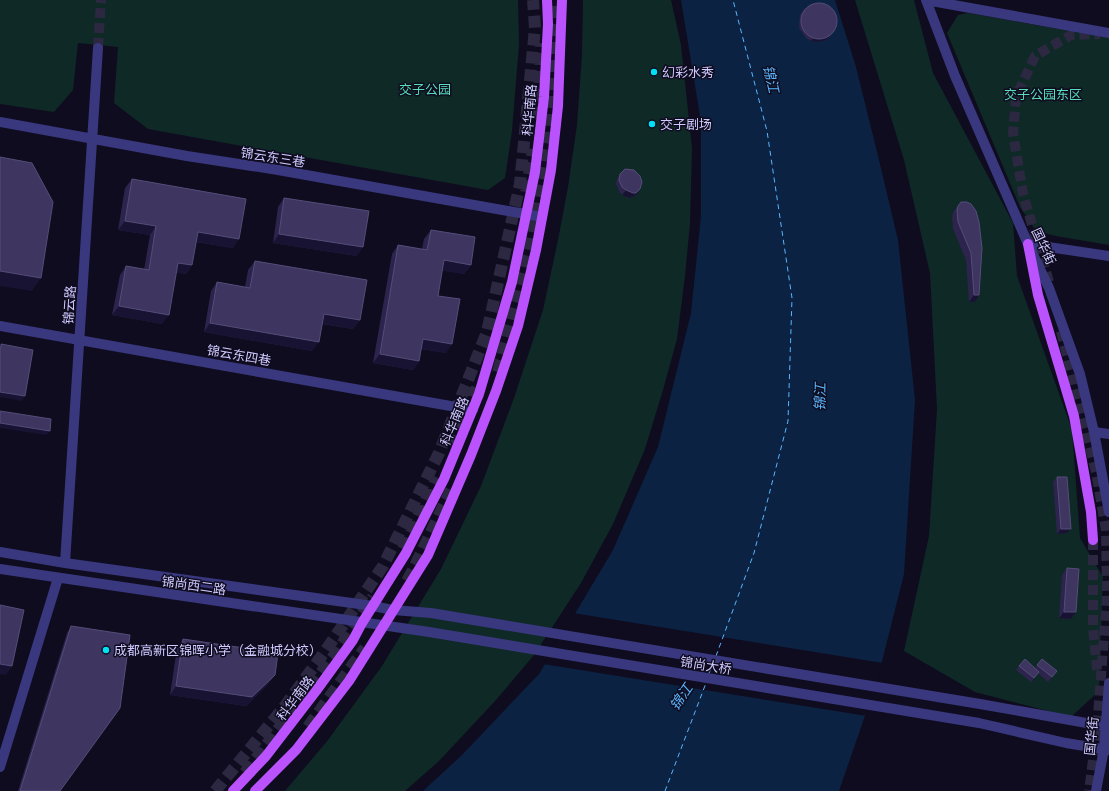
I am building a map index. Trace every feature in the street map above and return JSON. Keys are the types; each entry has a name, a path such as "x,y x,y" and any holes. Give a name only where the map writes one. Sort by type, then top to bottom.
{"main road":[{"name":"科华南路","path":"233,791 266,756 312,697 353,640 406,553 444,479 473,410 512,282 535,172 544,97 548,24 547,0"},
{"name":"科华南路","path":"255,791 296,750 349,681 428,555 496,391 518,326 536,250 551,170 558,106 562,0"},
{"path":"1028,244 1038,295 1074,416 1091,512 1093,540"}],"street":[{"path":"926,0 1109,33"},
{"name":"国华街","path":"926,0 955,76 1028,244 1049,288 1080,374 1094,432 1109,512"},
{"name":"锦云路","path":"65,563 98,48"},
{"name":"锦云东三巷","path":"0,122 187,156 542,217"},
{"path":"1028,244 1109,256"},
{"name":"锦云东四巷","path":"0,326 473,410"},
{"path":"1094,432 1109,434"},
{"name":"锦尚大桥","path":"0,552 65,563 393,610 431,613 980,704 1108,727"},
{"name":"锦尚西二路","path":"0,570 384,626"},
{"path":"0,767 58,578"},
{"name":"锦尚大桥","path":"384,626 979,723 1066,743 1107,749"},
{"name":"国华街","path":"1096,791 1107,749 1109,683"}],"green space":[{"name":"交子公园","path":"0,0 518,0 519,44 512,131 505,178 488,190 148,129 114,103 118,47 78,43 73,90 54,112 0,104"},
{"path":"583,0 671,0 681,45 692,148 690,223 677,339 645,449 613,524 581,583 534,655 496,700 439,761 405,791 285,791 328,740 382,666 441,569 481,486 514,398 543,310 558,240 568,187 577,125 582,55"},
{"path":"855,0 914,0 933,73 1013,223 1017,276 1072,430 1080,538 1103,577 1099,691 1071,717 975,692 904,651 929,536 937,409 930,273 904,160"},
{"name":"交子公园东区","path":"968,13 1109,38 1109,245 1036,231 1020,207 947,33 958,15"}],"water":[{"name":"锦江","path":"681,0 835,0 856,67 898,240 915,400 904,574 877,681 839,791 423,791 462,755 539,674 613,550 658,447 691,313 701,216 701,122"}],"pier":[{"path":"573,613 883,663 867,716 543,664"}],"building":[{"path":"823,3 832,8 836,14 836,28 832,34 823,39 815,39 806,34 802,28 801,17 806,8 812,4"},
{"path":"0,157 32,163 53,202 41,278 0,271"},
{"path":"625,169 634,170 640,176 642,182 640,189 636,193 622,187 619,180 620,174"},
{"path":"132,179 246,199 239,239 198,232 192,265 178,263 169,315 119,306 126,266 149,270 156,226 125,221"},
{"path":"284,198 369,211 363,247 279,234"},
{"path":"961,202 971,204 976,211 979,222 982,248 979,295 974,295 971,253 958,222 957,210"},
{"path":"431,230 475,237 471,265 444,260 438,296 460,299 452,344 423,339 419,361 380,354 398,245 427,250"},
{"path":"255,261 367,280 360,320 324,314 319,342 210,323 217,282 250,288"},
{"path":"1,344 33,350 25,396 0,392"},
{"path":"0,411 51,419 50,431 0,423"},
{"path":"1057,477 1067,477 1071,529 1061,529"},
{"path":"1067,568 1079,569 1076,612 1064,612"},
{"path":"0,605 24,610 12,666 0,664"},
{"path":"71,626 130,635 120,708 60,791 20,791"},
{"path":"183,639 278,653 275,675 252,697 176,686"},
{"path":"1025,659 1039,672 1034,678 1019,666"},
{"path":"1042,659 1057,671 1052,677 1037,665"}],"ferry route":[{"path":"716,656 754,553 788,421 792,298 767,131 733,0"},
{"path":"709,673 713,665"},
{"path":"665,791 706,683"}],"tunnel":[{"path":"98,48 101,0"},
{"path":"215,791 285,706 326,650 383,566 439,453 487,332 520,184 535,28 533,0"},
{"path":"498,372 530,250 550,138 555,0"},
{"path":"1049,282 1023,194 1013,133 1016,97 1035,56 1071,35 1100,34"},
{"path":"538,119 541,43"},
{"path":"526,192 533,149"},
{"path":"1061,331 1096,472 1106,530 1107,597 1097,729 1089,791"},
{"path":"450,446 477,388"},
{"path":"403,549 436,477"},
{"path":"407,581 451,490"},
{"path":"1093,540 1093,627 1097,670"},
{"path":"245,773 336,653 373,597"},
{"path":"308,727 365,648"}],"place":[{"name":"幻彩水秀","path":"654,72"},
{"name":"交子剧场","path":"652,124"},
{"name":"成都高新区锦晖小学（金融城分校）","path":"106,650"}]}
